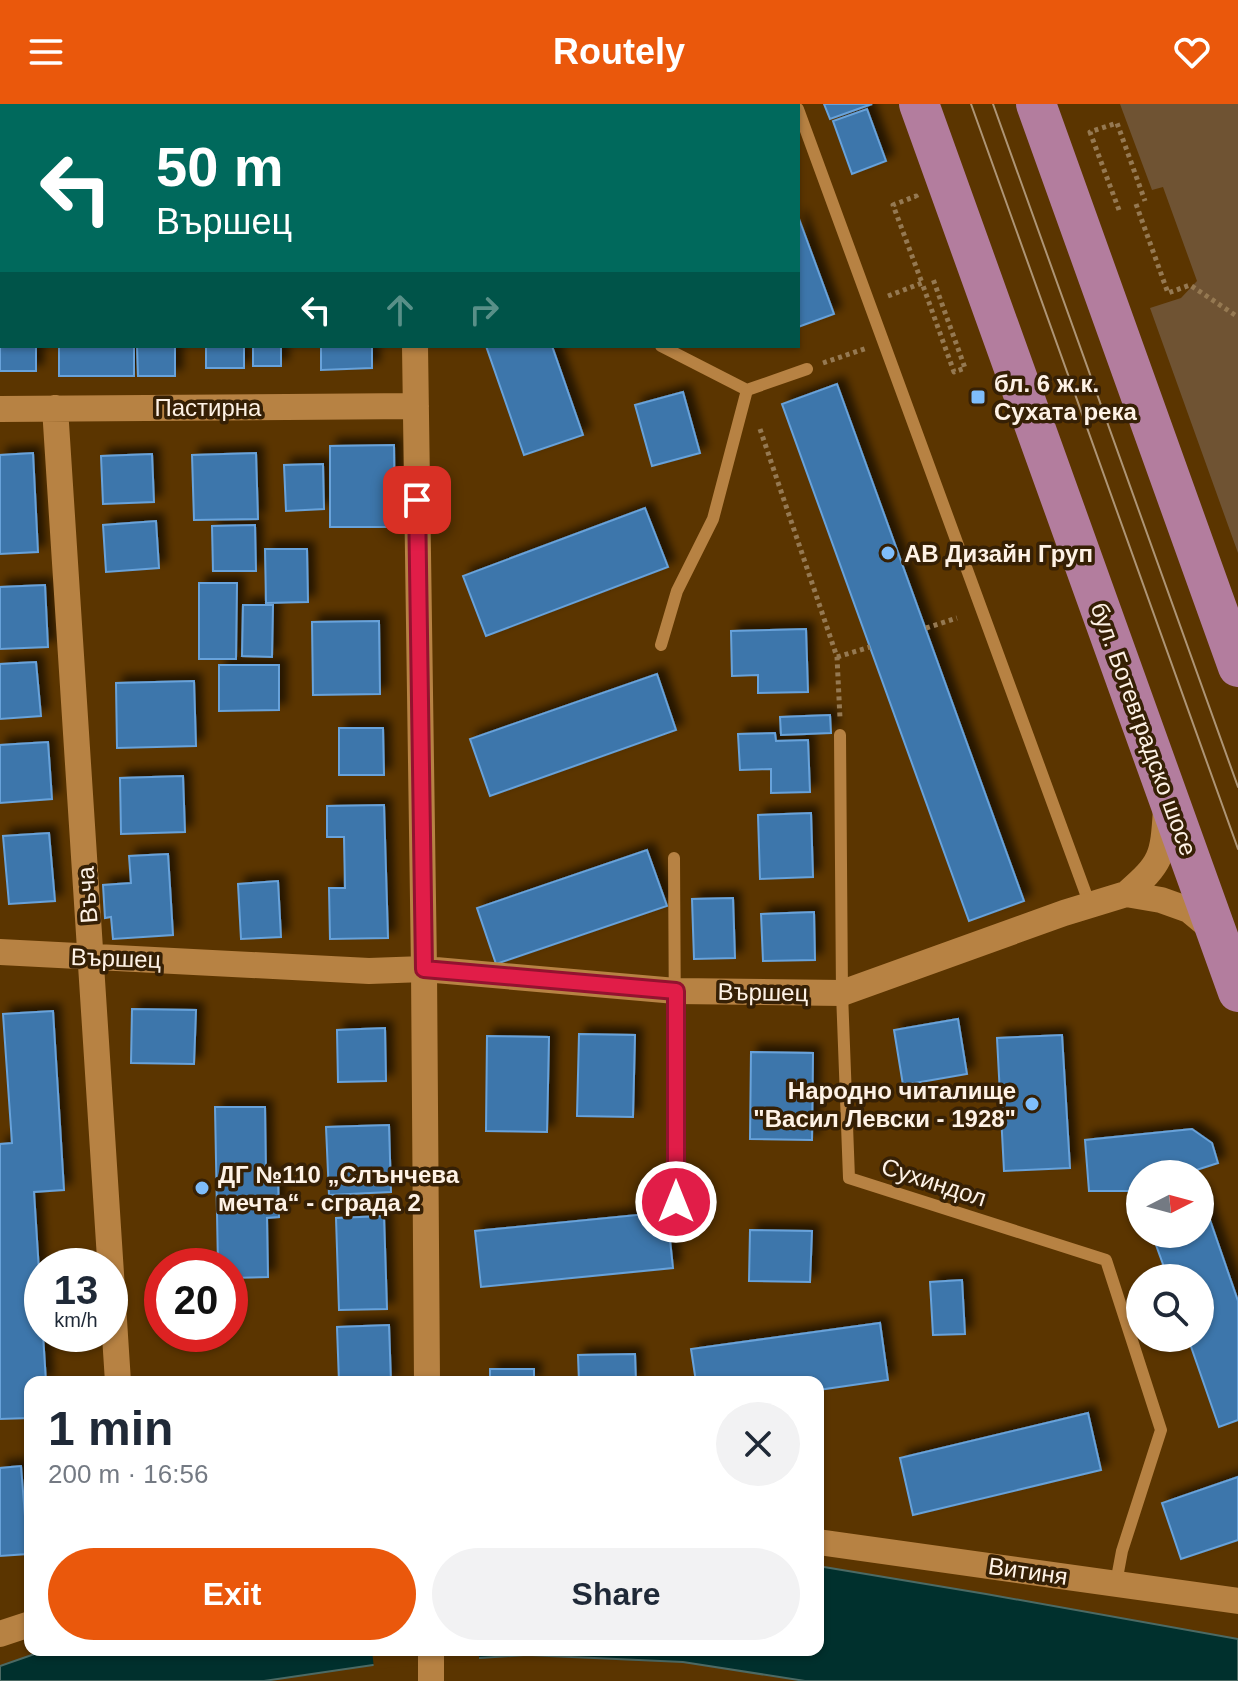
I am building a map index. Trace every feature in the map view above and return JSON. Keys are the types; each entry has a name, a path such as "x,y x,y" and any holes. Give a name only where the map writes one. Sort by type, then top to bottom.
{"main road":[{"name":"бул. Ботевградско шосе","path":"919,104 1238,992"},
{"path":"1036,104 1238,667"}],"street":[{"path":"415,348 427,1376"},
{"name":"Пастирна","path":"0,409 416,406"},
{"name":"Въча","path":"55,408 118,1376"},
{"name":"Вършец","path":"0,952 369,971 424,969 676,991 842,993 1126,894 1160,859 1167,794"},
{"name":"Вършец","path":"1126,894 1161,900 1189,910 1217,933"},
{"name":"Витиня","path":"824,1543 1238,1601"},
{"path":"0,1634 24,1626"}],"lane":[{"path":"800,114 1090,905"},
{"path":"665,348 747,390 807,369"},
{"path":"661,645 677,591 713,519 747,390"},
{"name":"Сухиндол","path":"840,735 842,993 849,1178 1106,1260 1161,1430 1122,1551 1116,1583"},
{"path":"674,858 676,1202"}],"path":[{"path":"1119,210 1090,132 1117,123 1145,201"},
{"path":"921,209 916,196 893,205 954,372 965,368 933,279"},
{"path":"1136,204 1168,293 1190,285 1238,317"},
{"path":"869,303 922,283"},
{"path":"807,369 883,342"},
{"path":"747,390 837,657 840,735"},
{"path":"926,628 957,618"},
{"path":"837,657 870,647"}],"shaded area":[{"path":"1120,104 1238,104 1238,553 1150,308 1181,298 1197,281 1163,187 1152,190"}],"water":[{"path":"824,1567 1238,1639 1238,1681 805,1681 683,1662 549,1656 824,1656"},
{"path":"29,1656 512,1656 373,1665 264,1681 0,1681 0,1666"}],"pier":[{"path":"373,1656 479,1656 479,1661 374,1669"}],"building":[{"path":"824,104 872,104 830,119"},
{"path":"867,109 886,161 852,174 833,121"},
{"path":"800,221 834,314 800,326"},
{"path":"0,348 36,348 36,371 0,371"},
{"path":"59,348 134,348 134,376 59,376"},
{"path":"137,348 175,348 175,376 138,376"},
{"path":"206,348 244,348 244,368 206,368"},
{"path":"253,348 281,348 281,366 253,366"},
{"path":"321,348 372,348 372,368 321,370"},
{"path":"487,348 553,348 583,435 524,455"},
{"path":"837,384 1024,901 969,921 782,404"},
{"path":"683,392 700,453 652,466 635,405"},
{"path":"394,445 395,527 330,527 330,446"},
{"path":"33,453 38,552 0,554 0,455"},
{"path":"256,453 258,519 194,520 192,455"},
{"path":"152,454 154,502 103,504 101,456"},
{"path":"323,464 324,509 286,511 284,465"},
{"path":"645,508 668,567 486,636 463,576"},
{"path":"156,521 159,568 106,572 103,525"},
{"path":"255,525 256,571 213,571 212,526"},
{"path":"265,549 307,549 308,602 266,603"},
{"path":"199,583 237,583 236,659 199,659"},
{"path":"45,585 48,647 0,649 0,587"},
{"path":"243,605 273,605 272,657 242,656"},
{"path":"379,621 380,694 313,695 312,622"},
{"path":"806,629 808,692 758,693 758,675 732,676 731,631"},
{"path":"36,662 41,716 0,719 0,664"},
{"path":"219,665 279,665 279,710 219,711"},
{"path":"657,674 676,730 490,796 470,739"},
{"path":"194,681 196,746 117,748 116,683"},
{"path":"830,715 831,733 781,735 780,717"},
{"path":"339,728 383,728 384,775 339,775"},
{"path":"775,733 776,741 808,740 810,792 771,793 771,769 740,770 738,734"},
{"path":"48,742 52,799 0,803 0,745"},
{"path":"183,776 185,832 121,834 120,778"},
{"path":"384,805 388,938 330,939 329,888 345,888 344,837 327,837 327,806"},
{"path":"811,813 813,877 760,879 758,815"},
{"path":"49,833 55,901 9,904 3,836"},
{"path":"647,850 667,906 496,964 477,908"},
{"path":"168,854 173,935 113,939 111,917 105,918 103,885 131,883 129,856"},
{"path":"278,881 281,937 241,939 238,884"},
{"path":"733,898 735,958 694,959 692,899"},
{"path":"814,912 815,960 763,961 761,914"},
{"path":"132,1009 196,1010 194,1064 131,1063"},
{"path":"53,1011 64,1190 34,1192 38,1248 24,1248 24,1352 44,1352 46,1376 24,1376 24,1418 0,1419 0,1144 12,1143 3,1014"},
{"path":"958,1019 967,1074 903,1085 894,1030"},
{"path":"385,1028 386,1081 338,1082 337,1030"},
{"path":"579,1034 635,1035 633,1117 577,1116"},
{"path":"1062,1035 1070,1168 1004,1171 997,1038"},
{"path":"487,1036 549,1037 547,1132 486,1131"},
{"path":"751,1052 813,1053 812,1140 750,1139"},
{"path":"215,1107 265,1107 266,1175 278,1175 279,1217 267,1218 268,1277 248,1278 248,1248 218,1248"},
{"path":"389,1125 391,1192 329,1195 326,1127"},
{"path":"1192,1129 1212,1143 1218,1163 1214,1164 1214,1160 1126,1160 1126,1191 1089,1191 1085,1140"},
{"path":"667,1212 673,1268 481,1287 475,1231"},
{"path":"384,1216 387,1309 339,1310 336,1218"},
{"path":"750,1230 812,1231 810,1282 749,1281"},
{"path":"1214,1232 1238,1301 1238,1420 1219,1427 1193,1352 1214,1352 1214,1264 1163,1264 1157,1248 1214,1248"},
{"path":"962,1280 965,1334 933,1335 930,1282"},
{"path":"880,1323 888,1380 824,1389 824,1376 695,1376 691,1349"},
{"path":"389,1325 391,1376 339,1376 337,1327"},
{"path":"635,1354 636,1376 579,1376 578,1355"},
{"path":"490,1369 534,1369 534,1376 490,1376"},
{"path":"1088,1413 1101,1470 913,1515 900,1458"},
{"path":"21,1466 24,1554 0,1556 0,1468"},
{"path":"1238,1477 1238,1540 1181,1559 1162,1503"}],"tram line":[{"path":"971,104 1238,849"},
{"path":"993,104 1238,787"}],"place":[{"name":"бл. 6 ж.к. Сухата река","path":"978,397"},
{"name":"АВ Дизайн Груп","path":"888,553"},
{"name":"Народно читалище \"Васил Левски - 1928\"","path":"1032,1104"},
{"name":"ДГ №110 „Слънчева мечта“ - сграда 2","path":"202,1188"}],"route":[{"path":"417,500 424,969 676,991 676,1202"}]}
